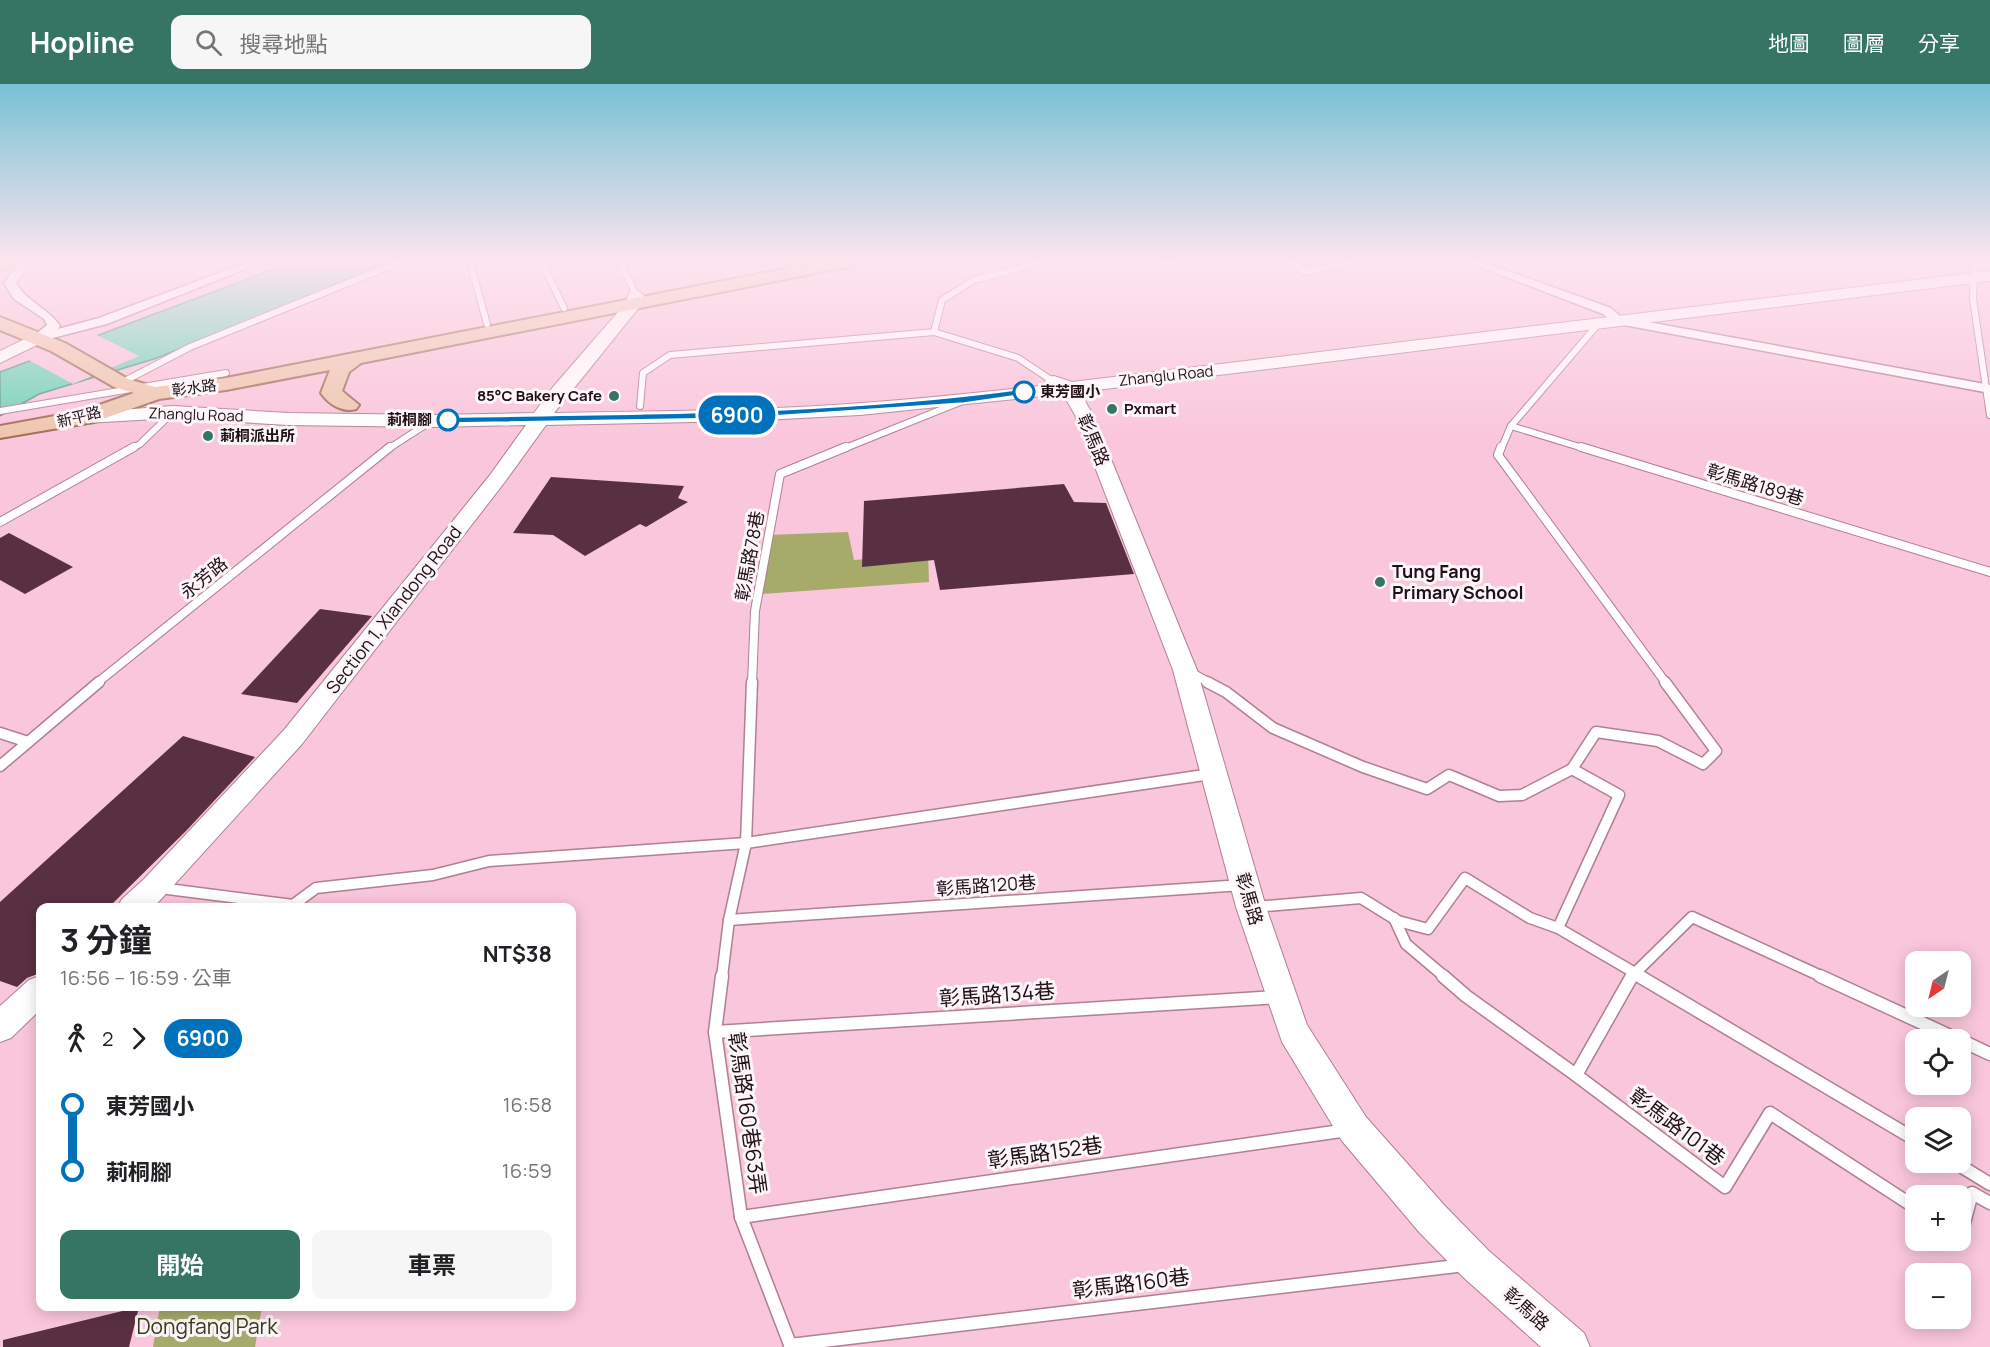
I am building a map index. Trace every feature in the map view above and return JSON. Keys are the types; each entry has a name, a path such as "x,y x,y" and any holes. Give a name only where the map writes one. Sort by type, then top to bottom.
{"main road":[{"name":"彰水路","path":"132,386 226,373 502,321"},
{"name":"彰水路","path":"132,386 226,384 534,321"},
{"name":"Section 1, Xiandong Road","path":"138,903 154,888 308,719 497,479 560,392 617,321"},
{"name":"Zhanglu Road","path":"86,417 173,412 288,419 432,420 640,406 856,400 1059,383 1584,321"},
{"path":"0,323 58,347 132,386"},
{"path":"0,358 37,338"},
{"path":"349,405 331,393 340,369 356,358"},
{"name":"Zhanglu Road","path":"132,386 349,405 546,412 745,415 964,400 1059,383"},
{"name":"彰馬路","path":"1059,383 1084,415 1185,670 1248,896 1293,1030 1309,1060 1354,1129 1432,1219 1476,1264 1570,1347"},
{"name":"新平路","path":"0,432 86,417 132,386"},
{"path":"0,1027 36,994"}],"street":[{"path":"37,338 54,326 51,321"},
{"path":"37,338 103,321"},
{"path":"1624,321 1987,388"}],"lane":[{"path":"0,411 132,386 190,347 254,321"},
{"path":"934,332 937,321"},
{"path":"1185,670 1226,692 1273,728 1363,767 1427,789 1449,775 1499,796 1522,795 1572,770 1596,732 1658,741 1703,764 1716,751 1498,455 1511,426 1605,321"},
{"path":"1976,321 1990,415"},
{"path":"640,406 643,373 670,355 934,332 1018,358 1059,383"},
{"name":"彰馬路78巷","path":"746,843 754,611 780,474 964,400"},
{"path":"0,522 140,444 173,412"},
{"name":"永芳路","path":"0,766 394,444 432,420"},
{"name":"彰馬路189巷","path":"1511,426 1990,573"},
{"path":"0,733 28,742"},
{"path":"1558,928 1619,795 1572,770"},
{"path":"296,903 316,888 433,875 489,861 746,843 1213,773"},
{"name":"彰馬路160巷63弄","path":"746,843 729,920 715,1032 741,1216 790,1346"},
{"path":"1248,896 1361,898 1394,918 1428,929 1465,878 1530,918 1558,928 1905,1134"},
{"path":"154,888 277,903"},
{"name":"彰馬路120巷","path":"729,920 1248,896"},
{"path":"1394,918 1406,944 1466,996 1576,1075 1633,974 1692,917 1936,1029"},
{"name":"彰馬路134巷","path":"715,1032 1281,997"},
{"path":"1971,1045 1990,1053"},
{"name":"彰馬路101巷","path":"1576,1075 1725,1188 1770,1113 1905,1201"},
{"name":"彰馬路152巷","path":"741,1216 1354,1129"},
{"path":"1971,1172 1990,1184"},
{"path":"1971,1197 1972,1193 1990,1203"},
{"name":"彰馬路160巷","path":"790,1346 1476,1264"}],"green space":[{"path":"848,532 854,560 928,554 929,582 762,594 768,535"},
{"name":"Dongfang Park","path":"159,1311 261,1311 255,1347 153,1347"}],"shaded area":[{"path":"136,321 247,321 157,358 39,394 0,416 0,372"}],"pier":[{"path":"95,334 139,356 73,384 27,359"}],"building":[{"path":"551,477 684,486 678,498 688,502 646,527 640,524 585,556 553,535 513,533"},
{"path":"1064,484 1074,502 1106,503 1134,574 940,590 934,560 862,567 864,501"},
{"path":"9,533 73,567 25,594 0,580 0,538"},
{"path":"320,609 372,616 297,703 241,694"},
{"path":"183,736 255,757 186,831 113,903 36,903 36,975 27,978 17,987 0,981 0,902"},
{"path":"123,1311 138,1311 129,1347 3,1347 3,1340"}],"bus line":[{"name":"6900","path":"448,420 745,415 860,409 1024,392"}],"place":[{"name":"東芳國小","path":"1024,392"},
{"name":"85°C Bakery Cafe","path":"614,396"},
{"name":"Pxmart","path":"1112,409"},
{"name":"莿桐腳","path":"448,420"},
{"name":"莿桐派出所","path":"208,436"},
{"name":"Tung Fang Primary School","path":"1380,582"}]}
